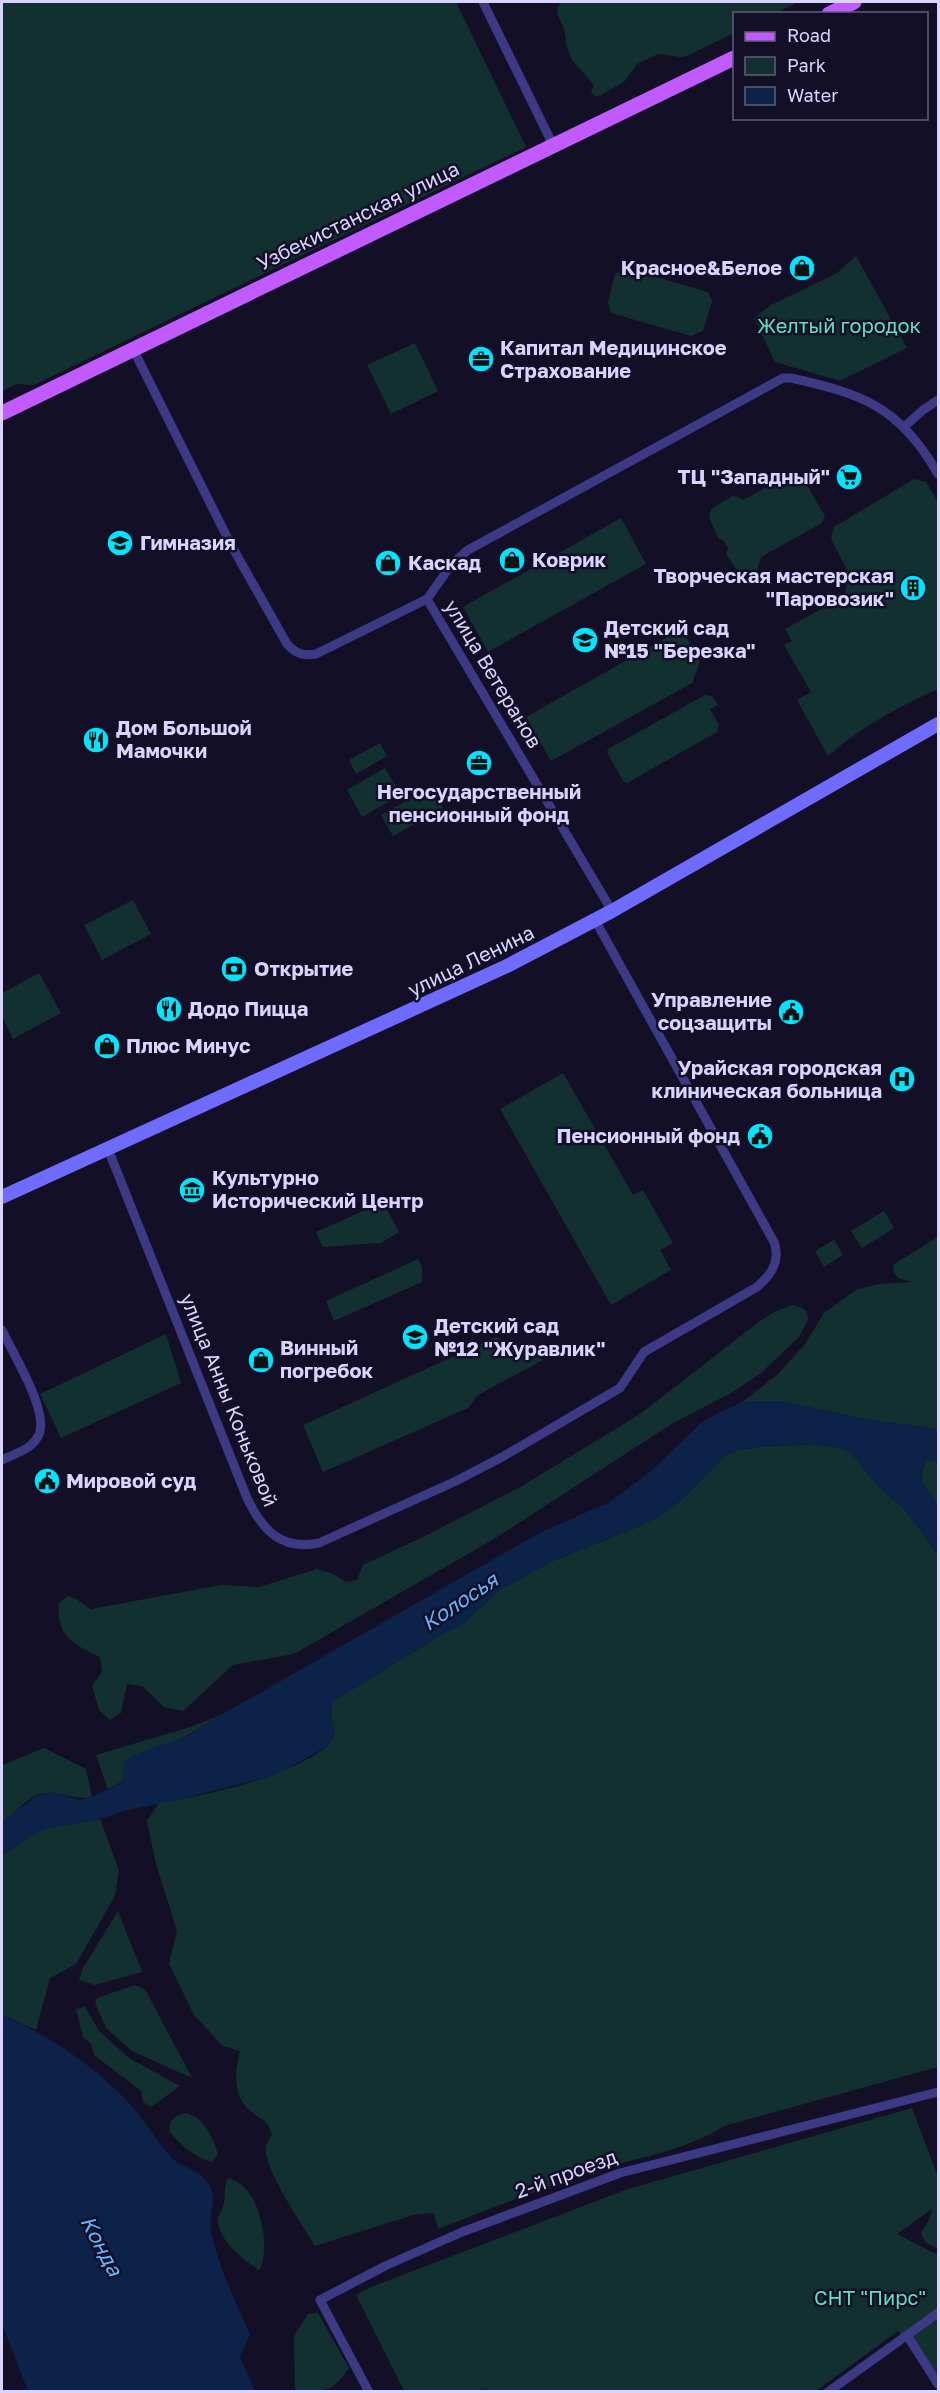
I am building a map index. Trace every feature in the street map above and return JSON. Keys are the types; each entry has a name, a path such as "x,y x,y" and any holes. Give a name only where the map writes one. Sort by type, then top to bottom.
{"main road":[{"path":"833,12 854,2"},
{"name":"Узбекистанская улица","path":"2,413 733,59"},
{"name":"улица Ленина","path":"2,1197 460,989 612,911 939,724"}],"street":[{"path":"483,2 553,145"},
{"name":"улица Ветеранов","path":"133,350 226,535 267,610 292,649 305,655 316,654 427,599 612,911"},
{"path":"427,599 452,564 468,550 599,480 774,381 791,378 840,389 876,406 905,426 939,474"},
{"path":"905,426 939,400"},
{"name":"улица Анны Коньковой","path":"108,1149 247,1498 261,1524 279,1539 306,1546 340,1535 483,1468 620,1388 644,1352 763,1282 774,1267 777,1249 595,920"},
{"path":"2,1330 38,1406 42,1426 37,1439 30,1446 2,1460"},
{"name":"2-й проезд","path":"369,2391 320,2300 385,2266 462,2232 620,2173 939,2092"},
{"path":"828,2391 939,2313"},
{"path":"907,2335 939,2384"}],"green space":[{"path":"2,2 456,2 526,147 34,385 17,384 2,391"},
{"path":"562,2 798,2 778,12 733,12 733,33 687,56 658,54 637,64 624,82 599,96 594,96 591,92 594,85 572,60 564,28 557,14"},
{"name":"Желтый городок","path":"856,256 907,348 840,381 775,362 754,318 771,305 837,273"},
{"path":"625,268 708,292 712,301 703,331 691,336 611,313 608,302 615,274"},
{"path":"415,343 438,391 391,414 367,365"},
{"path":"798,470 825,516 822,523 761,557 757,571 748,575 740,575 726,554 728,548 723,540 719,539 709,518 711,509 734,495 743,500"},
{"path":"914,479 926,482 938,502 938,689 880,718 828,756 797,700 811,692 784,645 792,641 785,629 845,596 848,572 831,539 834,527"},
{"path":"621,518 646,564 488,652 463,607"},
{"path":"682,629 700,662 692,683 551,761 526,717"},
{"path":"705,695 712,696 718,705 710,709 719,725 717,732 627,783 623,781 607,752 608,749"},
{"path":"380,743 387,756 356,774 349,760"},
{"path":"385,768 401,795 362,817 347,790"},
{"path":"431,787 443,808 393,836 381,815"},
{"path":"133,900 151,934 102,960 84,925"},
{"path":"39,973 61,1013 13,1039 2,1016 2,993"},
{"path":"563,1073 633,1195 643,1190 673,1243 660,1250 671,1270 611,1305 500,1109"},
{"path":"383,1202 399,1232 381,1243 323,1247 316,1232"},
{"path":"884,1211 894,1228 862,1248 851,1231"},
{"path":"938,1237 938,1429 869,1420 780,1401 742,1402 777,1375 805,1344 824,1313 856,1290 878,1284 911,1282 898,1278 893,1271 894,1264"},
{"path":"834,1240 843,1255 824,1267 815,1251"},
{"path":"418,1259 422,1267 422,1282 334,1321 326,1301"},
{"path":"792,1305 801,1307 807,1312 808,1320 799,1337 761,1373 731,1393 673,1423 494,1539 294,1654 233,1665 183,1711 164,1707 142,1686 127,1684 121,1713 110,1720 99,1710 92,1686 102,1672 100,1657 74,1643 68,1638 60,1624 59,1603 68,1596 91,1609 221,1585 259,1587 317,1569 333,1574 346,1582 357,1580 363,1565 522,1486 640,1414 760,1321"},
{"path":"166,1334 181,1383 61,1438 40,1394"},
{"path":"496,1337 543,1360 478,1395 468,1408 323,1472 303,1425"},
{"path":"811,1444 845,1449 857,1459 875,1483 906,1511 938,1554 938,2067 724,2126 678,2148 574,2178 438,2229 434,2213 413,2215 315,2246 286,2200 268,2163 266,2148 272,2135 269,2127 266,2122 248,2109 239,2094 236,2077 240,2051 223,2046 194,2015 169,1964 177,1931 156,1864 147,1821 159,1803 246,1784 310,1758 327,1746 335,1731 331,1717 332,1702 447,1631 461,1626 498,1591 550,1562 640,1526 662,1514 686,1496 723,1457 737,1450"},
{"path":"927,1459 938,1462 938,1506 923,1484 922,1473"},
{"path":"221,1715 124,1772 123,1781 108,1789 96,1755 190,1727"},
{"path":"44,1748 86,1769 92,1797 78,1798 43,1794 27,1801 2,1822 2,1765"},
{"path":"100,1819 119,1870 115,1896 76,1964 50,1978 36,2030 2,2015 2,1855 43,1829"},
{"path":"118,1911 142,1972 95,1985 79,1980 83,1968"},
{"path":"138,1986 146,1991 192,2078 132,2051 106,2028 95,2003 97,1998"},
{"path":"85,2007 99,2031 129,2058 180,2086 151,2107 143,2102 141,2091 94,2055 91,2044 83,2037 76,2009"},
{"name":"СНТ \"Пирс\"","path":"912,2108 938,2177 938,2249 925,2242 921,2233 929,2220 932,2209 897,2234 938,2255 938,2391 898,2331 816,2391 489,2392 488,2389 481,2392 404,2391 356,2295 371,2287 628,2189"},
{"path":"186,2113 198,2119 210,2135 218,2154 212,2162 188,2150 169,2131 170,2122"},
{"path":"228,2178 239,2183 248,2192 260,2217 264,2246 260,2270 233,2249 219,2227 218,2218 224,2203"},
{"path":"318,2313 349,2368 332,2387 321,2391 295,2391 294,2336 308,2314"}],"water":[{"name":"Колосья","path":"780,1401 868,1420 938,1429 938,1462 927,1459 921,1475 924,1485 938,1506 938,1554 906,1511 875,1483 857,1459 845,1449 811,1444 737,1450 723,1457 686,1496 662,1514 640,1526 550,1562 498,1591 461,1626 447,1631 332,1702 331,1717 335,1731 328,1746 276,1775 124,1811 100,1819 43,1829 2,1855 2,1822 36,1796 54,1792 80,1800 92,1797 123,1782 124,1761 139,1753 189,1735 543,1531 610,1502 651,1471 701,1423 718,1413 742,1402"},
{"name":"Конда","path":"2,2015 70,2052 101,2076 135,2109 171,2157 199,2174 208,2183 213,2194 210,2225 214,2245 250,2334 240,2357 255,2391 28,2391 2,2324"}],"place":[{"name":"Красное&Белое","path":"802,268"},
{"name":"Капитал Медицинское Страхование","path":"481,359"},
{"name":"ТЦ \"Западный\"","path":"849,477"},
{"name":"Гимназия","path":"120,543"},
{"name":"Коврик","path":"512,560"},
{"name":"Каскад","path":"388,563"},
{"name":"Творческая мастерская \"Паровозик\"","path":"913,588"},
{"name":"Детский сад №15 \"Березка\"","path":"585,640"},
{"name":"Дом Большой Мамочки","path":"96,740"},
{"name":"Негосударственный пенсионный фонд","path":"479,763"},
{"name":"Открытие","path":"234,969"},
{"name":"Додо Пицца","path":"169,1009"},
{"name":"Управление соцзащиты","path":"791,1012"},
{"name":"Плюс Минус","path":"107,1046"},
{"name":"Урайская городская клиническая больница","path":"902,1079"},
{"name":"Пенсионный фонд","path":"760,1136"},
{"name":"Культурно Исторический Центр","path":"192,1190"},
{"name":"Детский сад №12 \"Журавлик\"","path":"415,1337"},
{"name":"Винный погребок","path":"261,1360"},
{"name":"Мировой суд","path":"47,1481"}]}
